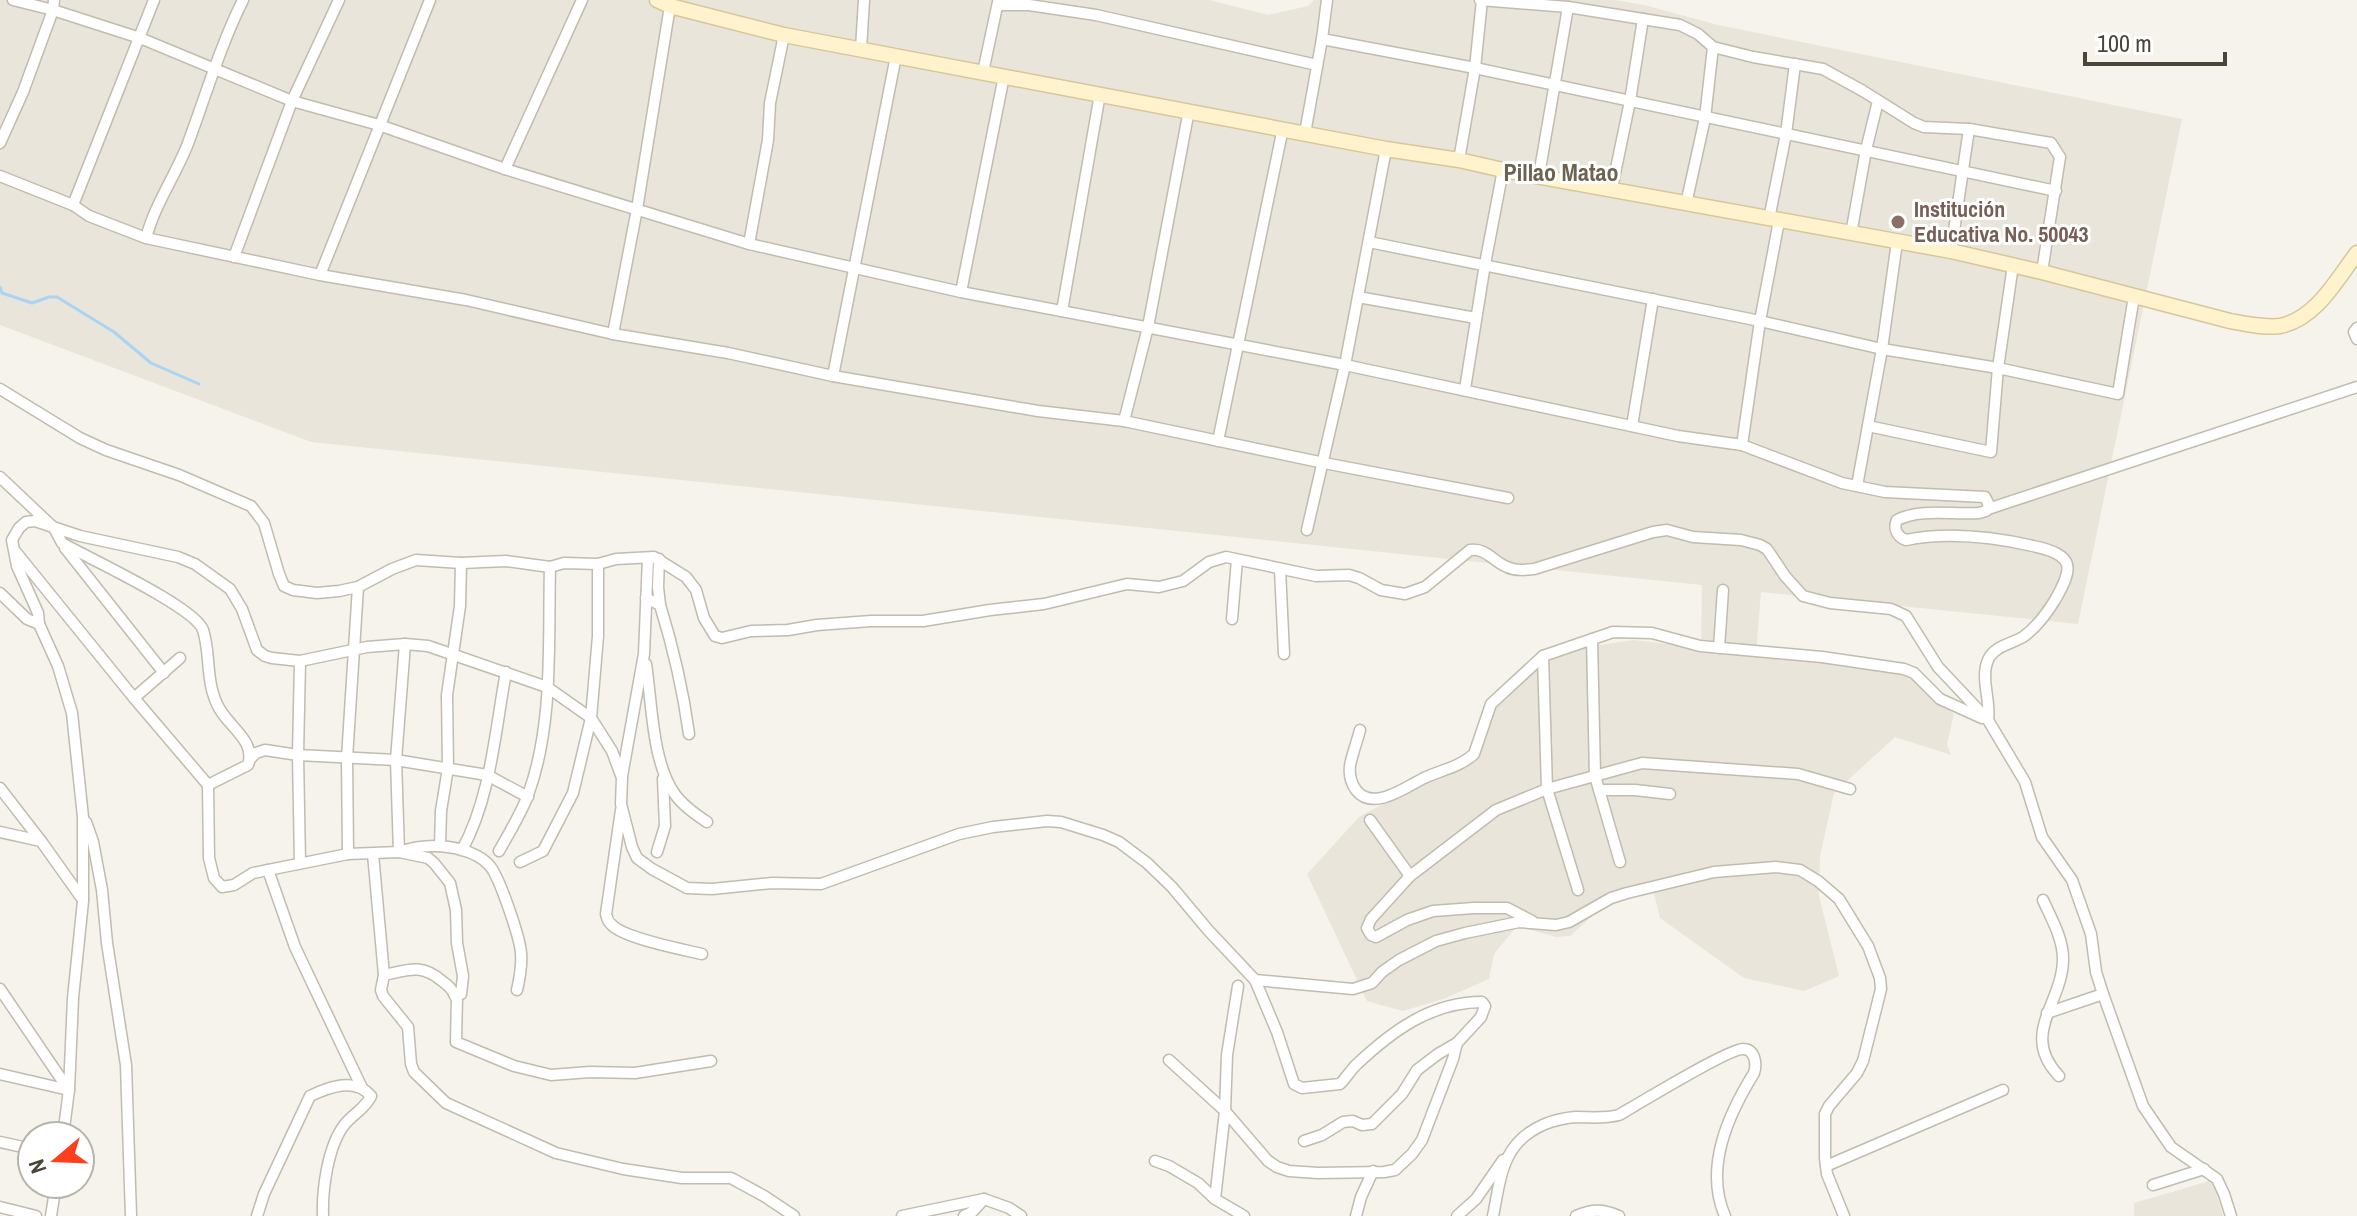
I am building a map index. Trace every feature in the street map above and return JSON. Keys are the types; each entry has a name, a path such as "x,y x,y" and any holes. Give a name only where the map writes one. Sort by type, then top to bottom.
{"street":[{"path":"13,0 53,5 292,101 379,125 505,169 749,244 961,292 1465,389 1678,436 1742,445 1842,483 1885,492 1980,496 1988,501 1988,509"},
{"path":"73,205 154,0"},
{"path":"146,238 152,215 185,150 243,0"},
{"path":"234,257 292,101 339,0"},
{"path":"320,275 430,0"},
{"path":"505,169 582,0"},
{"path":"861,49 864,0"},
{"path":"1305,133 1327,0"},
{"path":"1459,160 1475,68 1481,0 1568,7 1680,25 1698,34 1713,47 1823,69 1924,127 1969,129 2051,143 2060,157 2042,272"},
{"path":"613,334 637,209 663,3 784,35 1386,149 1951,251 2230,321 2279,326 2295,321 2313,310 2357,253"},
{"path":"983,72 998,3 1096,15 1317,65"},
{"path":"0,143 23,92 53,5"},
{"path":"1539,175 1568,7"},
{"path":"1612,188 1643,19"},
{"path":"749,244 768,140 770,103 784,35"},
{"path":"1322,39 1475,68 2056,191"},
{"path":"1686,204 1705,118 1713,47"},
{"path":"833,376 896,56"},
{"path":"1742,445 1795,64"},
{"path":"961,292 1004,76"},
{"path":"1062,311 1100,94"},
{"path":"1851,234 1878,101"},
{"path":"1124,421 1148,327 1189,110"},
{"path":"1218,441 1283,128"},
{"path":"1951,251 1969,129"},
{"path":"1307,530 1345,365 1386,149"},
{"path":"1465,389 1503,170"},
{"path":"0,176 146,238 234,257 466,300 613,334 728,353 833,376 1038,411 1124,421 1508,498"},
{"path":"1369,242 1760,321 1882,349 1998,368 2118,394 2134,296"},
{"path":"1857,486 1882,349 1897,242"},
{"path":"1868,426 1991,452 1998,368 2013,265"},
{"path":"1358,297 1476,318"},
{"path":"1632,426 1653,299"},
{"path":"2357,328 2354,332 2357,339"},
{"path":"1988,720 1990,706 1985,672 1988,659 1999,648 2023,637 2038,623 2067,578 2069,571 2066,564 2057,553 2023,544 1970,537 1927,536 1906,540 1898,534 1897,520 1918,514 1979,513 2357,387"},
{"path":"0,389 80,438 251,506 264,523 284,586 293,590 317,593 358,587 416,560 461,563 506,561 550,567 564,563 598,564 616,559 654,558 686,577 696,590 707,626 715,636 722,638 751,631 817,625 923,621 1044,604 1127,584 1159,587 1183,581 1209,562 1226,557 1316,576 1349,575 1381,590 1405,594 1425,587 1470,550 1484,550 1502,566 1522,570 1667,530 1693,537 1741,540 1760,545 1767,549 1803,596 1830,603 1891,609 1906,616 1938,667 1988,720 2025,782 2042,837 2072,880 2091,934 2096,972 2103,994 2133,1080 2152,1121 2171,1147 2217,1179 2231,1216"},
{"path":"0,477 54,528 62,543 164,673"},
{"path":"65,1120 83,901 83,817 72,713 58,666 17,566 12,540 26,522 35,521 80,536 178,557 195,564 230,589 242,609 257,650 265,656 300,661 367,647 428,646 547,687 591,718 612,751 622,778"},
{"path":"62,543 175,603 199,622 215,701 224,717 249,746 250,759 248,765 208,785"},
{"path":"14,549 208,785 209,858 218,884 222,887 228,887 253,873 348,854 387,851 428,858 450,883 456,910 457,943 463,976 462,989 457,997 456,1042 514,1066 551,1075 635,1073 711,1061"},
{"path":"654,558 646,598 644,654 622,778 606,914 609,922 621,932 702,954"},
{"path":"654,558 660,605 684,693 689,734"},
{"path":"1232,619 1237,560"},
{"path":"440,846 441,811 448,768 447,695 460,606 461,563"},
{"path":"520,862 543,851 573,793 591,718 598,636 598,564"},
{"path":"499,851 528,797 542,739 547,687 550,567"},
{"path":"1280,569 1284,654"},
{"path":"348,854 347,758 358,587"},
{"path":"1719,648 1723,590"},
{"path":"0,593 27,619 39,624"},
{"path":"646,598 660,605"},
{"path":"1360,730 1350,765 1354,787 1362,796 1375,799 1394,794 1474,754 1491,704 1543,656 1613,632 1667,636 1700,646 1822,657 1904,669 1914,673 1940,699 1988,720"},
{"path":"1592,639 1595,776 1620,862"},
{"path":"399,852 396,760 405,644"},
{"path":"644,654 662,773 665,826 657,852"},
{"path":"1543,656 1547,789 1578,890"},
{"path":"134,698 180,658"},
{"path":"300,661 300,863"},
{"path":"462,850 482,802 506,672"},
{"path":"250,759 265,750 298,755 396,760 487,775 528,797"},
{"path":"1533,922 1507,908 1474,908 1433,911 1373,937 1368,931 1368,923 1410,876 1496,810 1547,789 1642,763 1798,774 1850,789"},
{"path":"662,773 674,795 707,822"},
{"path":"0,788 83,901"},
{"path":"1599,790 1670,794"},
{"path":"621,804 637,858 687,888 700,889 759,884 821,884 959,834 1019,824 1061,822 1119,842 1172,887 1255,980 1297,1087 1340,1084 1393,1033 1414,1019 1456,1004 1482,1002 1485,1011 1457,1043 1417,1070 1402,1094 1372,1124 1343,1122 1322,1135 1304,1141"},
{"path":"83,817 98,861 126,1065 131,1216"},
{"path":"1370,820 1410,876"},
{"path":"0,832 41,841"},
{"path":"399,852 440,846 473,854 489,865 518,936 521,965 517,990"},
{"path":"373,854 384,975 381,990 408,1027 414,1072 446,1103 556,1153 623,1169 682,1178 731,1178 794,1216"},
{"path":"268,870 295,947 362,1088"},
{"path":"1255,980 1353,989 1372,983 1399,960 1436,941 1465,933 1533,922 1556,925 1569,922 1611,898 1714,872 1800,870 1839,899 1868,946 1880,978 1881,989 1863,1061 1825,1114 1826,1166 1844,1216"},
{"path":"2043,900 2055,926 2063,961 2042,1027 2044,1054 2059,1076"},
{"path":"384,975 422,969 444,982 457,997"},
{"path":"1215,1199 1225,1111 1227,1055 1238,986"},
{"path":"0,989 69,1090"},
{"path":"2047,1013 2103,994"},
{"path":"1169,1060 1225,1111 1268,1161 1277,1167 1318,1173 1384,1172 1395,1170 1418,1146 1457,1043"},
{"path":"1457,1216 1476,1199 1527,1133 1557,1119 1606,1119 1619,1115 1719,1059 1745,1048 1751,1052 1756,1065 1724,1132 1716,1177 1717,1194 1725,1216"},
{"path":"0,1074 69,1090"},
{"path":"257,1216 264,1194 310,1096 327,1088 353,1084 371,1096 344,1125 337,1139 326,1174 323,1216"},
{"path":"1826,1166 2003,1090"},
{"path":"1493,1216 1509,1153"},
{"path":"1155,1161 1198,1183 1215,1199 1244,1216"},
{"path":"2153,1185 2204,1169"},
{"path":"1356,1216 1373,1171"},
{"path":"964,1216 984,1199"},
{"path":"902,1216 984,1199 1021,1216"},
{"path":"0,1207 36,1216"},
{"path":"1576,1216 1590,1210 1619,1216"}],"shaded area":[{"path":"0,0 1210,0 1268,15 1308,6 1314,0 1615,0 1718,25 2182,119 2078,624 1761,592 1756,655 1909,674 1954,714 1947,744 1951,755 1895,737 1834,793 1820,856 1819,896 1839,976 1804,991 1744,978 1660,918 1653,889 1609,901 1570,936 1556,937 1517,926 1494,954 1489,979 1446,998 1403,1011 1367,1001 1307,874 1359,817 1471,755 1491,698 1550,653 1572,646 1634,640 1701,648 1702,585 311,442 0,325"},
{"path":"2213,1180 2223,1216 2134,1216 2134,1203"}],"waterway":[{"path":"0,287 2,293 32,303 57,297 114,332 151,363 199,384"}],"place":[{"name":"Institución Educativa No. 50043","path":"1898,222"}],"district":[{"name":"Pillao Matao","path":"1561,173"}]}
